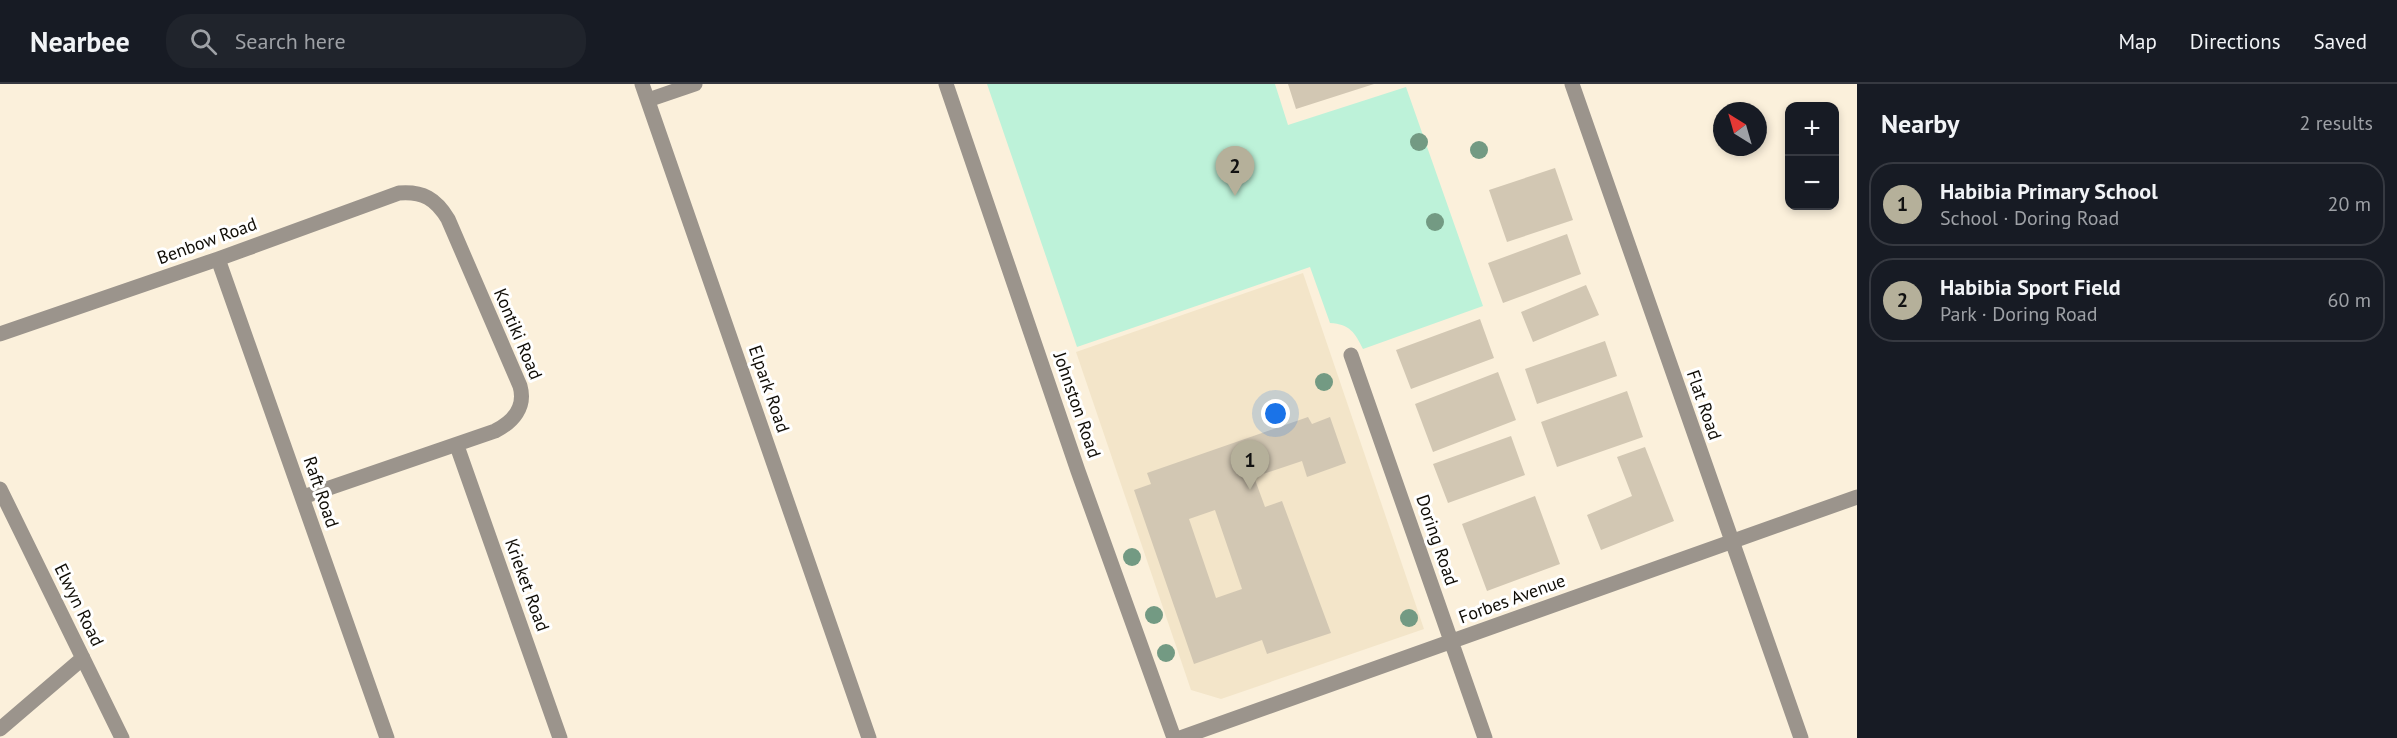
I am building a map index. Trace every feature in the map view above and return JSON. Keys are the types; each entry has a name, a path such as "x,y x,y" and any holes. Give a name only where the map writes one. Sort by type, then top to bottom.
{"street":[{"name":"Elpark Road","path":"642,84 869,738"},
{"path":"648,100 695,84"},
{"name":"Johnston Road","path":"946,84 1078,471 1174,738"},
{"name":"Flat Road","path":"1572,84 1801,738"},
{"name":"Benbow Road","path":"0,334 218,259 399,192 412,192 427,196"},
{"name":"Kontiki Road","path":"303,497 457,446 495,431 508,423 520,406 523,396 448,219 441,207 427,196"},
{"name":"Raft Road","path":"218,259 387,738"},
{"name":"Doring Road","path":"1351,355 1485,738"},
{"name":"Krieket Road","path":"457,446 560,738"},
{"name":"Elwyn Road","path":"0,489 122,738"},
{"name":"Forbes Avenue","path":"1180,738 1857,497"},
{"path":"0,729 83,658"}],"shaded area":[{"path":"1303,273 1424,629 1221,699 1191,690 1076,352"}],"green space":[{"path":"987,84 1275,84 1288,125 1406,87 1483,306 1363,349 1351,330 1342,325 1330,323 1310,267 1077,347"}],"building":[{"path":"1288,84 1374,84 1296,109"},
{"path":"1555,168 1573,220 1507,242 1489,190"},
{"path":"1567,234 1581,274 1503,303 1488,263"},
{"path":"1586,285 1599,315 1533,342 1521,312"},
{"path":"1480,319 1494,358 1411,389 1396,350"},
{"path":"1605,341 1617,376 1537,404 1525,369"},
{"path":"1498,372 1516,420 1433,452 1415,404"},
{"path":"1627,391 1643,437 1557,467 1541,422"},
{"path":"1308,417 1312,424 1330,417 1346,463 1307,477 1302,461 1254,477 1265,507 1282,501 1331,633 1267,654 1262,640 1194,664 1134,490 1151,484 1147,473","holes":["1215,510 1242,589 1216,598 1189,519"]},
{"path":"1511,436 1525,475 1448,503 1433,464"},
{"path":"1645,447 1674,521 1601,550 1587,515 1632,496 1617,457"},
{"path":"1535,496 1560,564 1487,591 1462,524"}],"place":[{"name":"Habibia Sport Field","path":"1235,196"},
{"name":"Habibia Primary School","path":"1250,490"}]}
